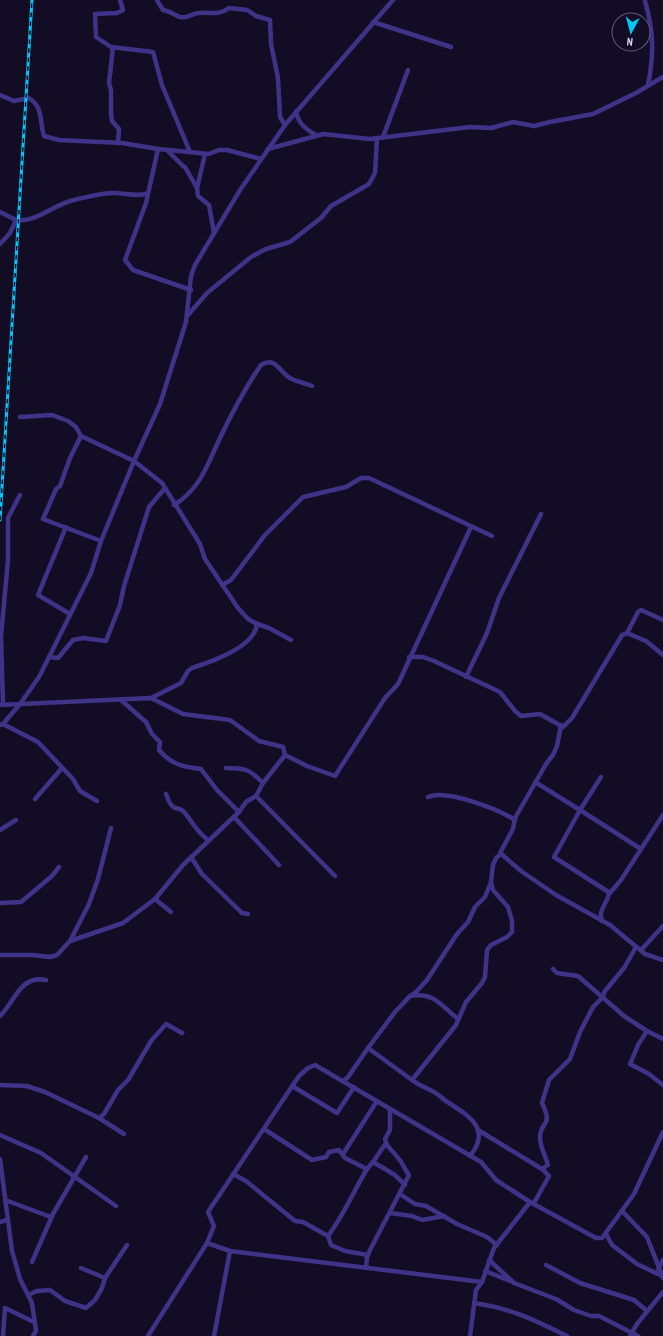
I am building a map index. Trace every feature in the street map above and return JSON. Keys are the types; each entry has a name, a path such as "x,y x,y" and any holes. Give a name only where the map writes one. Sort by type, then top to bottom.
{"street":[{"path":"120,0 123,10 117,13 95,14 96,37 107,45 113,47 153,52 162,85 190,152"},
{"path":"157,0 163,10 169,11 182,18 190,17 197,12 213,14 223,13 229,8 247,10 256,16 270,20 271,44 278,78 280,117 285,125"},
{"path":"97,801 80,791 73,779 38,742 1,725 20,704 34,685 91,573 101,541 134,461 160,404 187,316 191,290 191,276 195,265 261,159 296,110 393,0"},
{"path":"645,1 652,29 653,56 648,85"},
{"path":"373,22 451,47"},
{"path":"113,47 109,84 111,90 112,121 119,129 118,143"},
{"path":"383,137 408,70"},
{"path":"268,149 316,135 331,134 358,138 377,138 470,127 491,128 513,122 534,126 593,114 636,93 663,77"},
{"path":"0,95 14,101 29,98 34,102 39,108 44,136 79,142 118,143 205,154 227,150 261,159"},
{"path":"296,110 297,119 300,123 316,135"},
{"path":"187,316 207,293 251,257 266,249 290,242 321,218 331,206 369,184 375,172 377,138"},
{"path":"158,149 139,224 125,260 133,270 191,290"},
{"path":"167,150 183,166 185,166 197,188"},
{"path":"205,154 197,188 198,196 209,205 214,234"},
{"path":"0,212 16,220 22,221 33,218 60,204 76,199 111,193 141,196 148,193"},
{"path":"0,244 10,233 16,220"},
{"path":"174,505 188,493 205,473 219,440 261,365 266,362 272,362 278,365 292,380 312,386"},
{"path":"20,417 52,415 59,418 76,427 81,436 134,461 162,483 174,505 200,544 205,559 222,585 248,619 291,640"},
{"path":"81,436 70,458 60,486 56,489 44,518 101,541"},
{"path":"222,585 231,580 265,535 303,497 346,487 361,478 369,478 492,536"},
{"path":"49,657 58,658 61,656 73,640 83,638 106,641 120,605 124,586 149,507 164,488"},
{"path":"20,495 8,518 8,560 1,636 1,705 151,698 181,683 192,668 231,653 252,636 258,624"},
{"path":"466,677 487,633 499,598 541,514"},
{"path":"151,698 183,714 230,720 259,741 283,747 285,754 307,766 335,776 377,711 398,684 450,575 471,526"},
{"path":"66,527 38,595 70,614"},
{"path":"410,657 423,657 434,661 500,692 515,711 521,716 540,714 563,727 572,718 622,635 627,633 638,612 641,610 663,620"},
{"path":"627,633 646,641 663,654"},
{"path":"121,700 146,722 152,734 160,742 158,750 167,759 174,763 201,769 217,790 239,812"},
{"path":"412,1080 456,1025 470,996 485,977 487,950 491,945 507,937 512,932 512,922 508,907 493,890 493,865 496,858 501,854 515,820 535,782 557,746 561,725"},
{"path":"70,941 123,923 155,899 191,857 239,812 246,802 256,796 263,783 285,754"},
{"path":"35,798 62,768"},
{"path":"226,768 242,768 252,772 263,783"},
{"path":"601,777 580,810 554,857 608,892 609,898 601,912 602,921"},
{"path":"535,782 641,849"},
{"path":"166,794 169,804 186,813 189,820 208,840"},
{"path":"428,797 445,794 473,801 505,813 515,820"},
{"path":"256,796 335,876"},
{"path":"608,892 610,893 621,880 663,815"},
{"path":"234,817 279,865"},
{"path":"0,830 16,820"},
{"path":"0,955 32,955 50,957 57,955 70,941 89,904 98,879 111,828"},
{"path":"501,854 521,871 556,895 610,925 645,954 663,960"},
{"path":"191,857 202,874 242,914 248,914"},
{"path":"0,903 21,902 52,876 59,867"},
{"path":"343,1081 348,1077 395,1012 427,980 457,934 468,922 475,906 485,897 492,882"},
{"path":"155,899 171,912"},
{"path":"641,950 663,926"},
{"path":"542,1169 548,1165 540,1140 540,1132 547,1122 548,1114 542,1103 549,1080 570,1059 588,1015 624,968 636,947"},
{"path":"553,969 557,973 578,976 602,998 647,1031 663,1039"},
{"path":"0,1016 8,1008 25,984 31,979 36,978 46,980"},
{"path":"410,996 427,995 434,998 458,1019"},
{"path":"99,1118 104,1114 118,1090 128,1080 151,1041 166,1024 182,1033"},
{"path":"647,1031 638,1045 630,1064 649,1074 663,1085"},
{"path":"368,1048 412,1080 439,1095 465,1114 478,1130 542,1169 549,1176 532,1202 497,1245 489,1260 482,1282 476,1290 470,1336"},
{"path":"148,1336 207,1243 214,1226 208,1212 292,1086 303,1072 315,1065 481,1162 496,1180 596,1238 602,1238 606,1234 634,1194 663,1132"},
{"path":"0,1085 27,1086 45,1092 99,1118 124,1134"},
{"path":"292,1086 337,1113 354,1088"},
{"path":"343,1154 377,1101"},
{"path":"366,1268 368,1255 409,1175 403,1169 399,1158 387,1147 385,1139 390,1130 390,1109"},
{"path":"264,1129 312,1160 326,1157 330,1152 339,1150 345,1158 367,1169"},
{"path":"470,1156 478,1147 480,1134 478,1130"},
{"path":"0,1135 41,1153 116,1206"},
{"path":"328,1236 349,1205 354,1190 386,1142"},
{"path":"32,1262 51,1217 86,1157"},
{"path":"0,1159 7,1220 14,1258 20,1280 32,1303 36,1331 33,1336"},
{"path":"373,1162 395,1175 405,1185"},
{"path":"233,1174 246,1181 295,1221 303,1222 328,1236 331,1245 345,1251 368,1255"},
{"path":"400,1194 415,1204 426,1206 475,1233 487,1237 497,1245"},
{"path":"5,1200 51,1217"},
{"path":"622,1211 647,1237 662,1277"},
{"path":"390,1213 412,1216 422,1220 444,1216"},
{"path":"0,1222 7,1220"},
{"path":"606,1234 612,1245 637,1264 662,1277"},
{"path":"207,1243 230,1251 482,1282"},
{"path":"28,1295 37,1291 50,1290 65,1301 86,1308 98,1294 105,1278 127,1246"},
{"path":"214,1336 230,1251"},
{"path":"489,1260 514,1283"},
{"path":"658,1269 663,1260"},
{"path":"546,1265 580,1283 634,1300 647,1311"},
{"path":"81,1268 105,1278"},
{"path":"485,1272 556,1299 574,1310 591,1316 599,1316 631,1334 638,1336"},
{"path":"631,1334 647,1311 663,1292"},
{"path":"474,1303 499,1306 517,1312 567,1336"},
{"path":"3,1336 5,1308 34,1322"}],"railway":[{"path":"0,520 32,0"}]}
